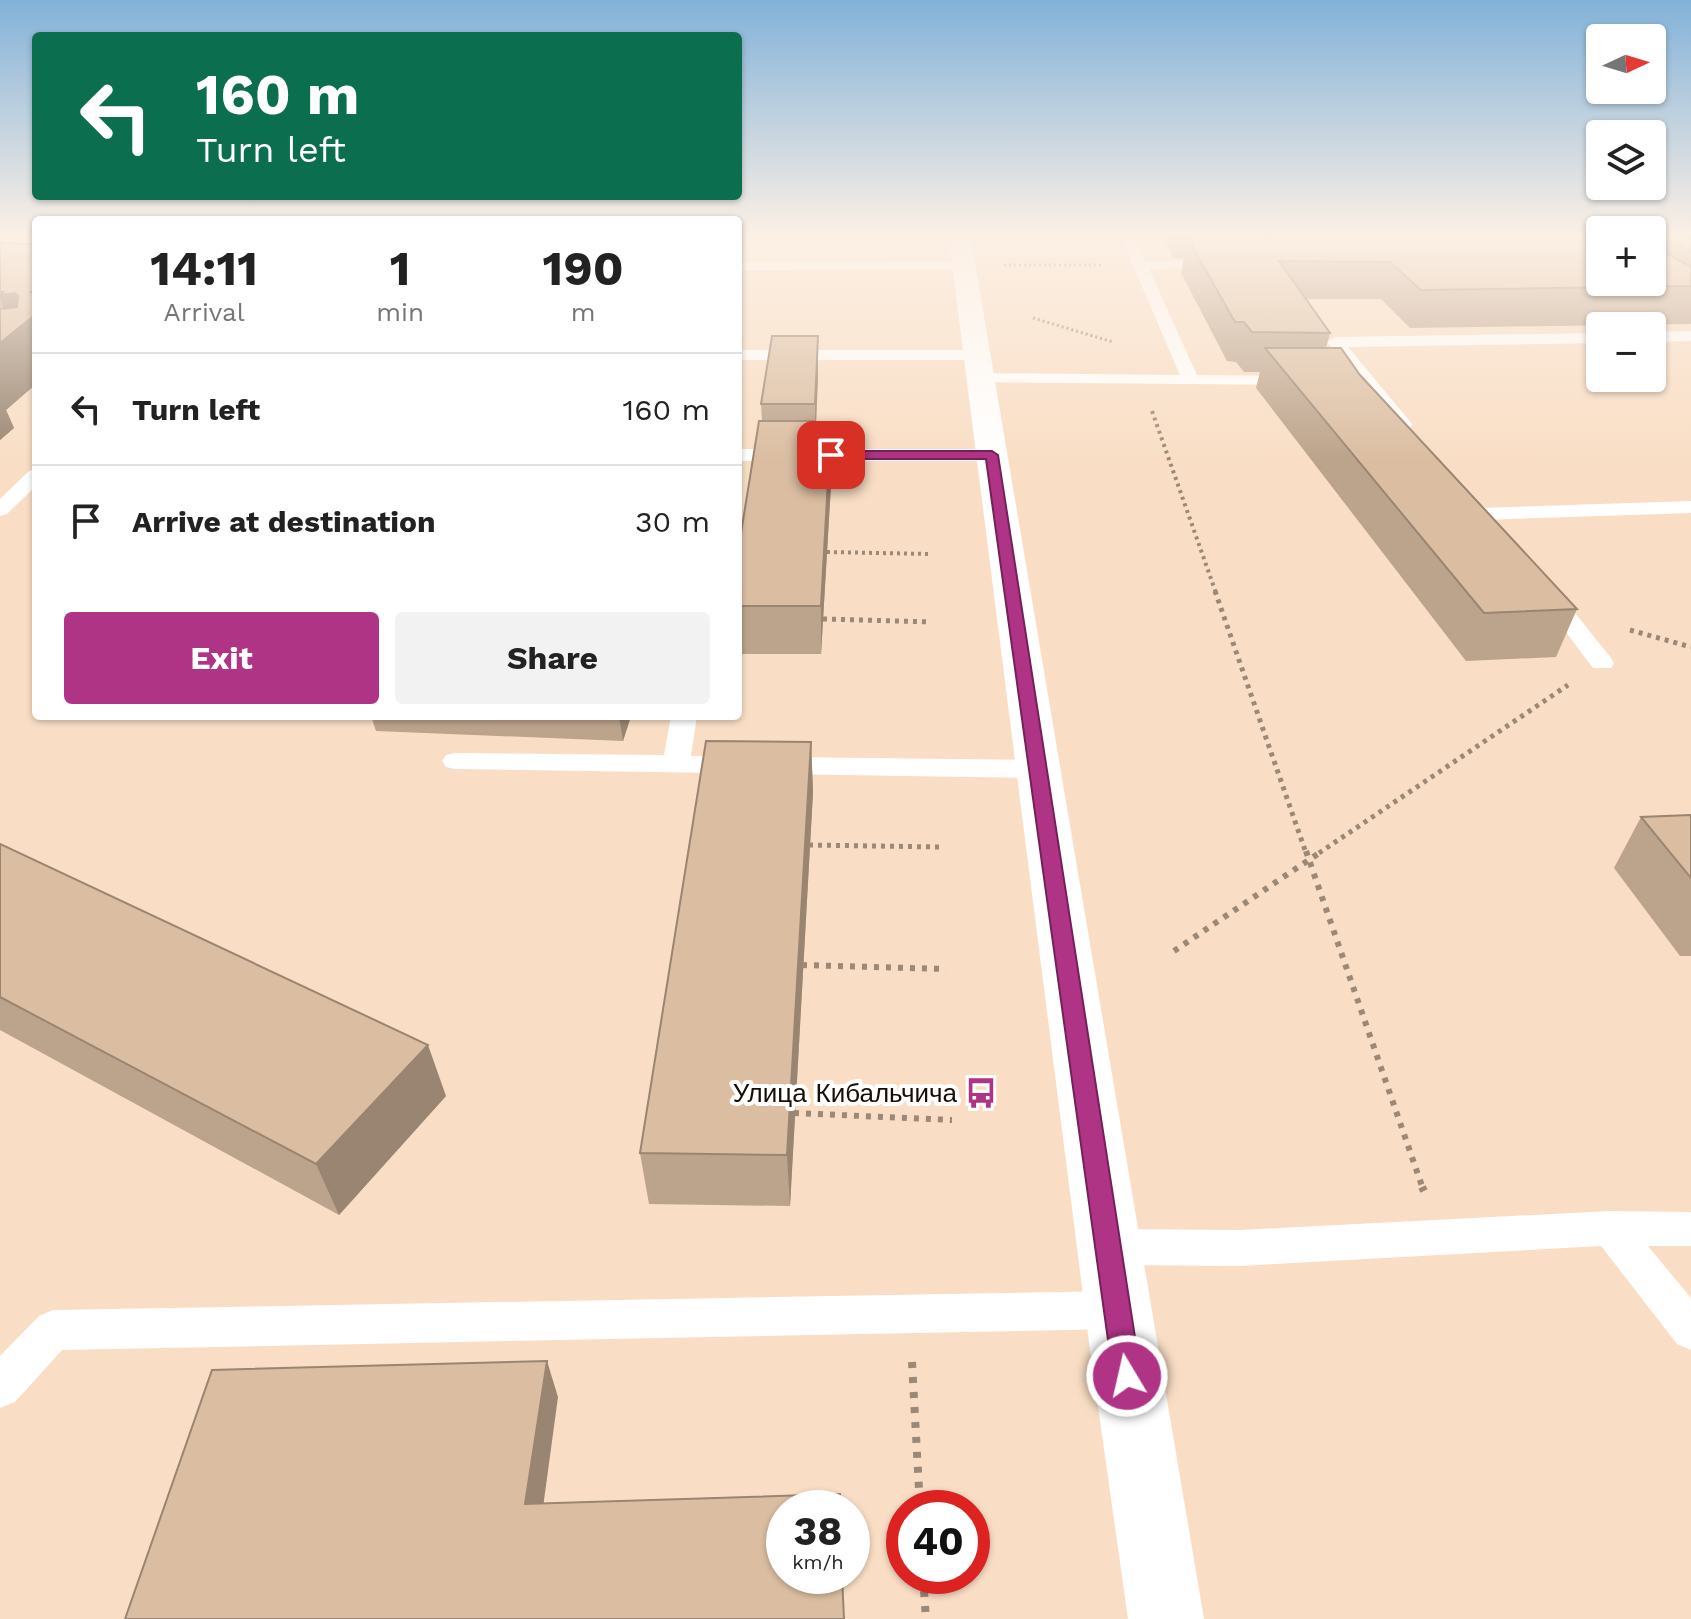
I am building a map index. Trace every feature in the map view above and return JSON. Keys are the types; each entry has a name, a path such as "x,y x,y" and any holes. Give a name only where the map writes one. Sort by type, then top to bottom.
{"street":[{"path":"970,309 1112,1279 1166,1619"}],"lane":[{"path":"1159,309 1191,380"},
{"path":"1666,337 1691,336"},
{"path":"1419,441 1335,342 1586,338"},
{"path":"742,355 1140,379 1308,381"},
{"path":"1337,381 1366,381"},
{"path":"742,455 992,455"},
{"path":"0,510 32,479"},
{"path":"1501,538 1476,508 1691,507"},
{"path":"1530,573 1602,663"},
{"path":"676,765 683,720"},
{"path":"455,761 1038,769"},
{"path":"0,1387 53,1330 1112,1279 1240,1248 1610,1228 1691,1229"},
{"path":"1610,1228 1691,1330"}],"path":[{"path":"1140,379 1440,1237"},
{"path":"827,552 929,554"},
{"path":"823,619 931,622"},
{"path":"1174,951 1602,663"},
{"path":"809,845 941,847"},
{"path":"802,965 946,969"},
{"path":"794,1113 952,1120"},
{"path":"912,1352 919,1490"},
{"path":"924,1594 926,1619"}],"building":[{"path":"0,309 32,309 32,317 0,343"},
{"path":"1227,309 1313,309 1330,333 1252,332 1244,322 1235,322"},
{"path":"772,336 818,336 815,404 761,404"},
{"path":"1265,348 1341,348 1360,375 1577,609 1484,613"},
{"path":"759,421 814,421 814,425 831,425 821,606 742,606 742,527"},
{"path":"706,741 811,742 787,1155 640,1153"},
{"path":"1691,815 1691,878 1641,817"},
{"path":"0,844 428,1045 316,1164 0,997"},
{"path":"547,1361 525,1504 766,1496 766,1594 843,1594 844,1619 125,1619 212,1370"}],"place":[{"name":"Улица Кибальчича","path":"981,1093"}],"route":[{"path":"831,455 992,455 1127,1376"}]}
